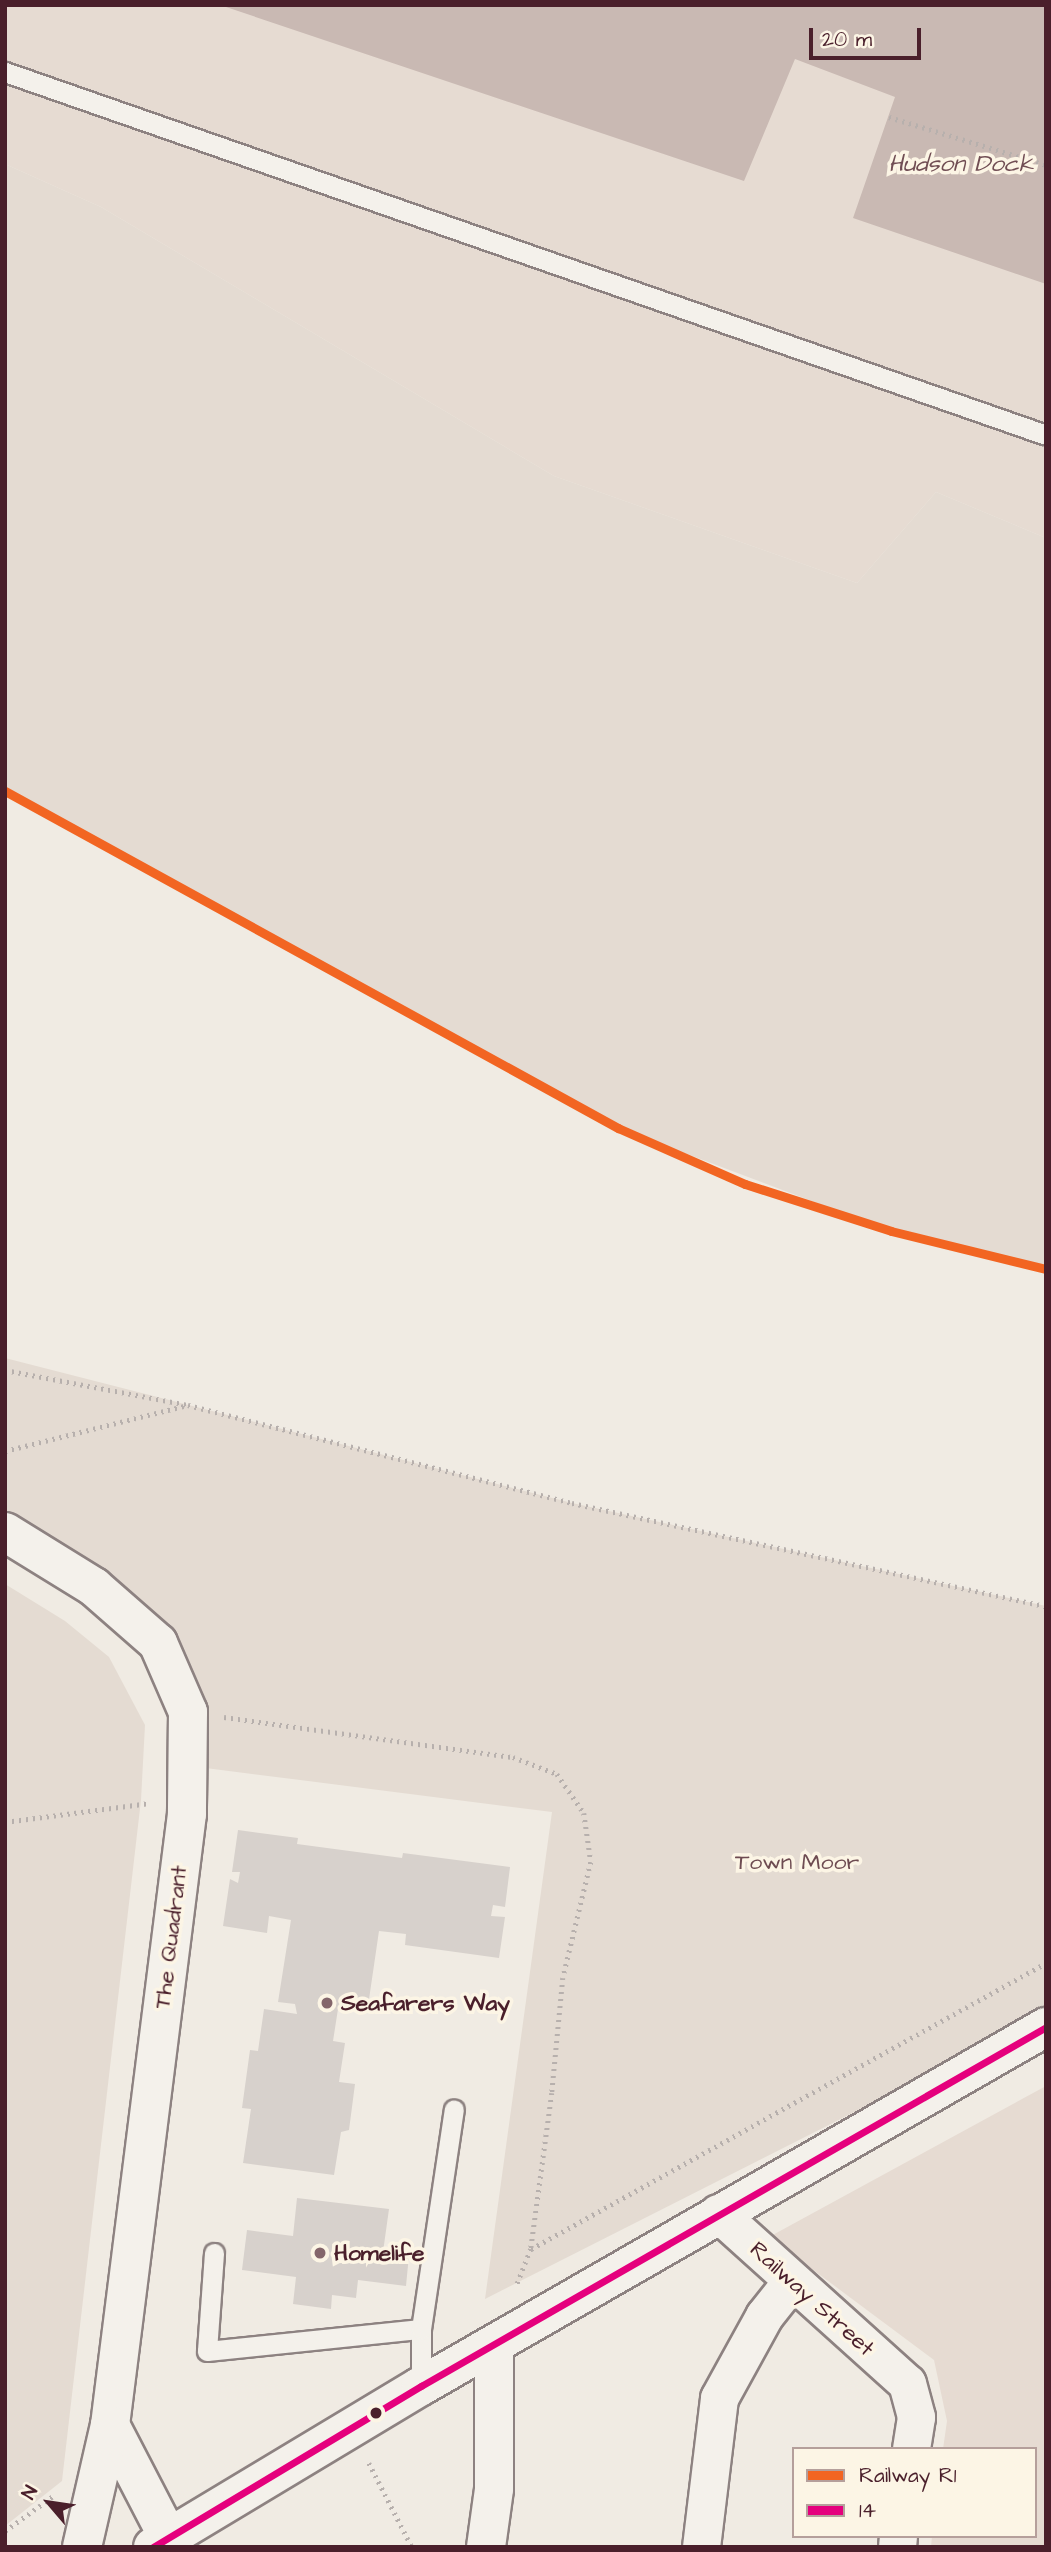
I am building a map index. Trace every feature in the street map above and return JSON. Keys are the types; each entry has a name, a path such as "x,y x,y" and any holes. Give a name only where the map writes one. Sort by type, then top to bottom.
{"street":[{"name":"The Quadrant","path":"5,1532 94,1587 158,1643 188,1712 187,1798 110,2425 82,2547"},
{"path":"110,2425 160,2542 718,2213 1046,2027"},
{"name":"Railway Street","path":"718,2213 791,2282 907,2383 916,2417 911,2447"},
{"path":"701,2547 719,2398 764,2316 791,2282"},
{"path":"486,2547 494,2489 494,2345"}],"lane":[{"path":"5,72 1046,435"},
{"path":"421,2386 421,2329 454,2109"},
{"path":"214,2253 207,2351 421,2329"}],"path":[{"path":"889,117 1046,165"},
{"path":"5,1370 188,1405 572,1503 1046,1606"},
{"path":"5,1451 188,1405"},
{"path":"188,1712 513,1757 557,1774 584,1813 592,1862 563,1978 552,2093 531,2249 494,2345"},
{"path":"5,1822 187,1798"},
{"path":"531,2249 1046,1963"},
{"path":"351,2428 412,2547"}],"shaded area":[{"path":"5,5 1046,5 1046,538 936,492 857,583 554,476 101,207 5,164"},
{"path":"1046,2086 1046,2547 931,2547 932,2538 1037,2538 1037,2447 943,2447 947,2421 934,2360 769,2237"}],"green space":[{"path":"5,164 101,207 554,476 857,583 936,492 1046,538 1046,1269 891,1231 618,1128 5,791"},
{"name":"Town Moor","path":"5,1358 572,1503 1046,1606 1046,2015 485,2299 552,1812 190,1766 158,1643 5,1532"},
{"path":"5,1584 65,1621 109,1657 145,1725 141,1800 62,2481 5,2526"}],"water":[{"name":"Hudson Dock","path":"220,5 1046,5 1046,284 853,218 895,97 795,59 744,181"}],"building":[{"name":"Seafarers Way","path":"238,1830 298,1838 297,1844 402,1858 403,1853 510,1867 505,1907 493,1905 491,1916 505,1917 499,1958 405,1945 406,1934 379,1931 367,2013 338,2009 333,2041 345,2043 339,2082 355,2084 349,2130 341,2132 334,2175 243,2163 251,2109 242,2108 250,2050 258,2051 264,2009 297,2014 295,2004 278,2002 291,1920 269,1916 267,1933 223,1926 230,1879 238,1883 240,1872 232,1872"},
{"name":"Homelife","path":"297,2198 389,2209 383,2252 409,2255 406,2286 358,2280 356,2298 332,2295 331,2309 293,2304 296,2277 242,2270 247,2230 293,2236"}],"rail line":[{"name":"R1","path":"5,791 618,1128 745,1184 891,1231 1046,1269"}],"transit line":[{"name":"14","path":"153,2547 421,2386 1046,2027"}],"place":[{"name":"Seafarers Way","path":"327,2003"},
{"name":"Homelife","path":"320,2253"}]}
